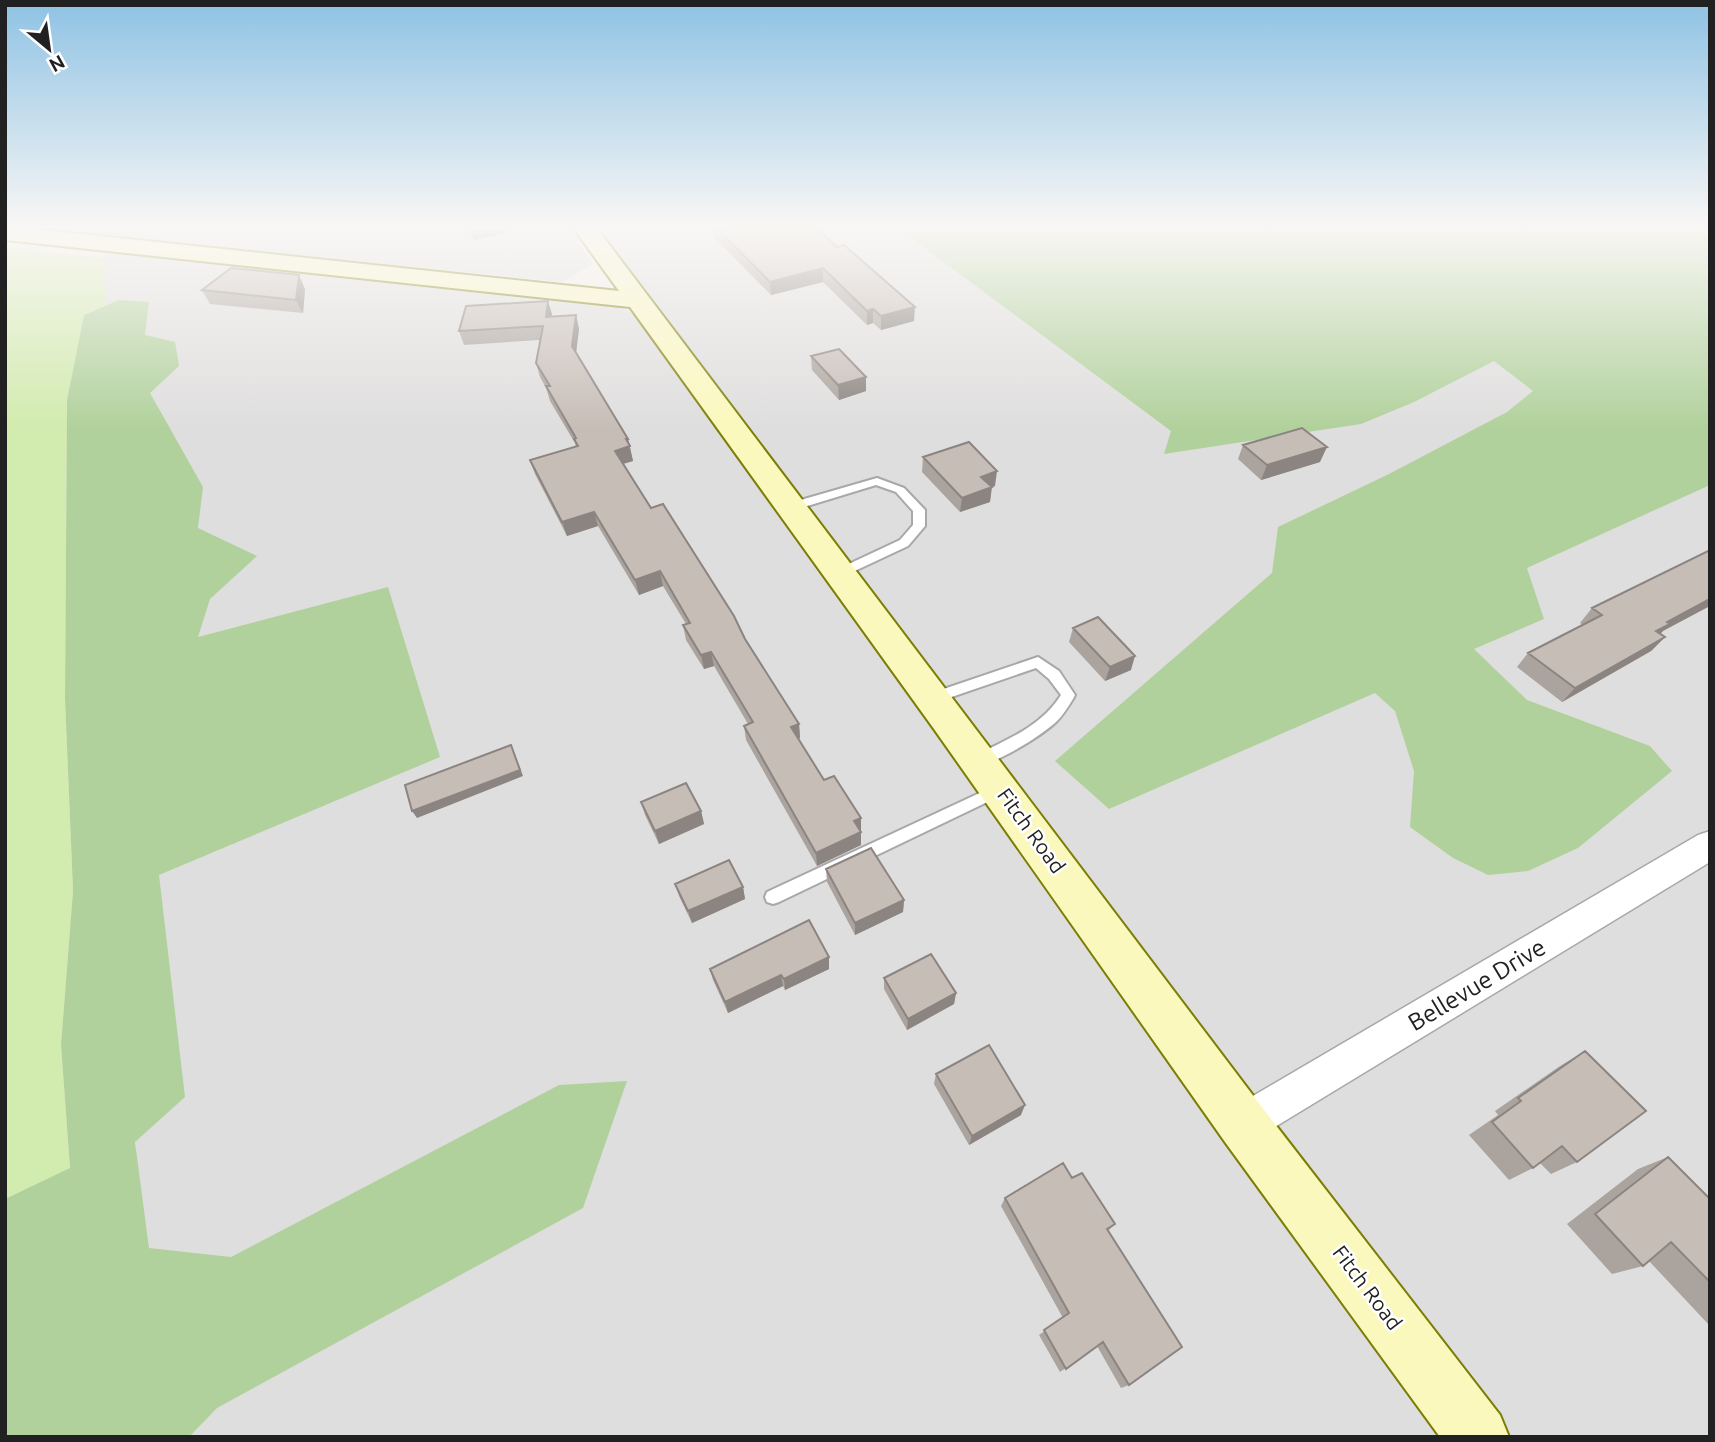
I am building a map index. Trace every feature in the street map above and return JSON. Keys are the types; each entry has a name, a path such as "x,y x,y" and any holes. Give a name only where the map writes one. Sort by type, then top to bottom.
{"street":[{"path":"572,293 635,300"},
{"name":"Fitch Road","path":"630,293 934,698 1243,1124 1478,1437"},
{"name":"Bellevue Drive","path":"1243,1124 1710,845"}],"lane":[{"path":"791,508 877,481 900,490 919,510 919,526 904,543 880,557 840,573"},
{"path":"773,897 990,775 1059,712 1068,695 1054,676 1038,662 934,698"}],"shaded area":[{"path":"104,293 515,293 609,303 629,311 638,319 1457,1437 5,1437 5,1304 139,1244"},
{"path":"646,293 1710,293 1710,1437 1508,1437"}],"green space":[{"path":"5,293 105,293 105,306 84,315 67,400 65,699 73,891 61,1045 70,1169 5,1199"},
{"path":"986,293 1710,293 1710,485 1527,568 1544,619 1474,649 1527,700 1650,746 1672,771 1578,848 1528,871 1488,875 1453,858 1410,827 1414,771 1395,711 1375,693 1109,809 1055,761 1272,573 1278,527 1389,474 1507,412 1533,391 1494,361 1414,402 1361,424 1164,454 1171,431"},
{"path":"119,300 149,302 145,335 175,342 179,366 150,393 203,487 198,528 257,556 210,599 198,637 388,587 440,757 159,875 185,1097 135,1142 149,1248 231,1257 559,1085 627,1081 583,1208 217,1408 189,1437 5,1437 5,1199 70,1168 61,1045 73,891 65,699 67,400 84,315"}],"building":[{"path":"233,293 297,293 296,300"},
{"path":"849,293 899,293 915,307 881,316 873,309 867,311"},
{"path":"548,301 546,317 576,315 572,346 628,439 630,446 615,451 651,508 663,504 799,724 791,727 824,780 834,776 861,818 854,821 861,832 816,853 744,726 753,722 711,652 701,655 683,625 690,623 660,571 635,580 594,512 562,522 530,460 578,446 546,386 550,386 536,363 543,326 459,331 466,306"},
{"path":"839,349 866,377 838,385 811,356"},
{"path":"1302,428 1327,447 1267,465 1243,445"},
{"path":"969,442 997,471 981,477 992,487 962,498 923,457"},
{"path":"1710,550 1710,599 1667,622 1670,624 1656,631 1665,637 1575,688 1528,653 1602,615 1592,608"},
{"path":"1098,617 1135,656 1110,667 1073,628"},
{"path":"511,745 520,770 412,811 405,785"},
{"path":"686,783 701,811 655,831 641,802"},
{"path":"871,848 904,900 855,923 826,869"},
{"path":"729,860 743,887 688,911 675,884"},
{"path":"809,920 829,957 784,979 781,975 725,1002 710,969"},
{"path":"931,954 956,993 908,1019 884,978"},
{"path":"989,1045 1025,1105 972,1136 936,1074"},
{"path":"1585,1051 1646,1111 1577,1162 1562,1146 1533,1168 1492,1122 1521,1101 1518,1098"},
{"path":"1668,1157 1710,1199 1710,1282 1671,1242 1643,1266 1595,1214"},
{"path":"1063,1163 1072,1178 1082,1173 1115,1224 1107,1229 1182,1347 1129,1385 1103,1342 1066,1369 1044,1330 1069,1313 1005,1198"}]}
